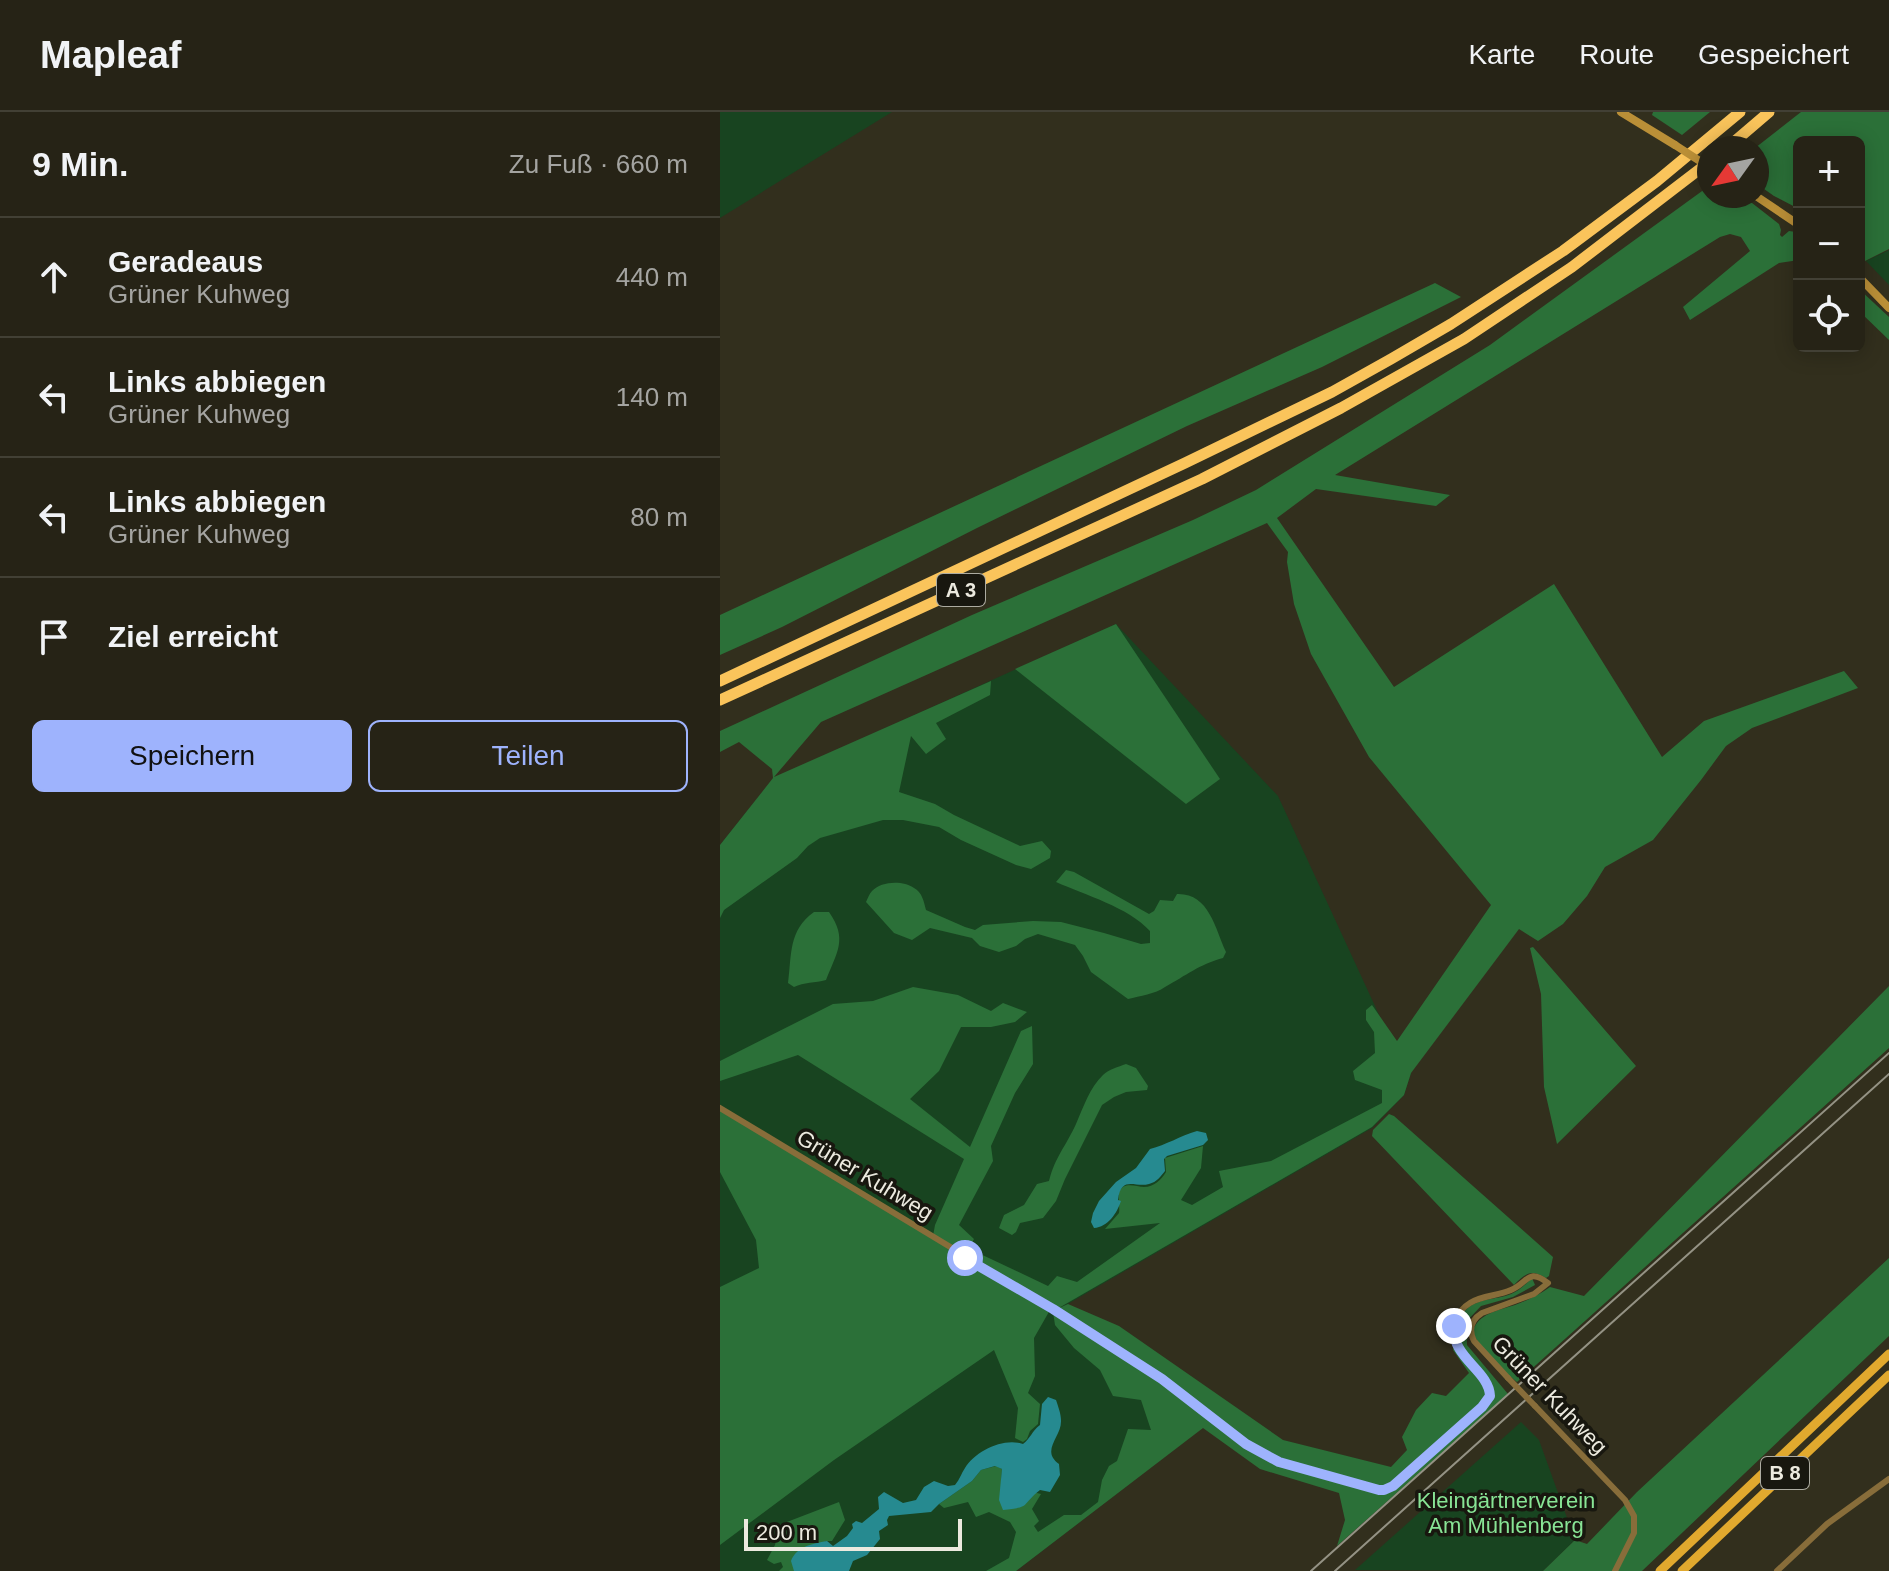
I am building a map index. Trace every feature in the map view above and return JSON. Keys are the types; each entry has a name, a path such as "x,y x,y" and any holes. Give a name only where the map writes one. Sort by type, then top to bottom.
{"highway":[{"name":"A 3","path":"720,681 1332,392 1451,324 1563,251 1657,181 1740,112"},
{"path":"1741,136 1769,112"},
{"name":"A 3","path":"720,700 1202,479 1341,408 1464,339 1572,267 1697,173"}],"main road":[{"path":"1625,113 1697,157"},
{"path":"1769,205 1793,221"},
{"path":"1862,280 1889,308"},
{"name":"B 8","path":"1660,1571 1889,1354"},
{"name":"B 8","path":"1682,1571 1889,1375"}],"street":[{"name":"Grüner Kuhweg","path":"720,1108 1053,1309 1162,1379 1246,1444 1279,1462 1379,1490 1393,1486 1482,1407 1490,1396 1488,1386 1456,1343 1454,1326 1461,1311 1474,1300 1513,1290 1528,1277 1538,1277 1548,1283 1540,1291 1482,1313 1474,1318 1470,1333 1508,1378 1625,1500 1634,1516 1634,1533 1615,1571"},
{"path":"1777,1571 1827,1524 1889,1479"}],"green space":[{"path":"720,112 892,112 720,218"},
{"path":"1653,112 1710,112 1682,135 1652,115"},
{"path":"1801,112 1889,112 1889,249 1865,261 1865,136 1793,136 1793,206 1769,192 1769,137"},
{"path":"1697,195 1697,208 1758,208 1779,224 1782,237 1793,232 1793,261 1779,263 1690,320 1683,307 1750,251 1741,237 1730,234 1720,237 1335,475 1450,495 1436,506 1316,489 1277,518 1394,687 1554,584 1662,757 1704,721 1844,671 1858,688 1752,728 1726,746 1653,840 1605,867 1587,896 1563,924 1538,941 1519,929 1411,1073 1404,1095 1372,1127 1057,1309 1068,1304 1119,1326 1283,1440 1391,1467 1407,1450 1402,1437 1416,1410 1432,1393 1446,1396 1469,1373 1453,1350 1457,1325 1464,1312 1476,1303 1514,1293 1532,1278 1535,1285 1513,1297 1481,1306 1466,1322 1467,1345 1508,1394 1337,1546 1345,1520 1339,1493 1260,1469 1203,1428 1016,1571 986,1571 1009,1558 1016,1532 1010,1522 989,1512 976,1517 968,1502 944,1508 939,1504 972,1481 981,1470 996,1466 1002,1469 1001,1484 1041,1494 1032,1509 1039,1521 1034,1526 1038,1532 1064,1515 1081,1515 1098,1502 1102,1480 1109,1466 1117,1461 1128,1429 1151,1430 1141,1400 1113,1396 1100,1370 1074,1348 1055,1325 1053,1312 968,1257 974,1251 1048,1286 1057,1276 1077,1282 1160,1223 1105,1229 1119,1213 1121,1189 1127,1186 1148,1187 1157,1182 1166,1172 1165,1158 1203,1146 1201,1168 1181,1200 1192,1205 1223,1187 1219,1171 1271,1161 1382,1103 1382,1090 1355,1080 1353,1071 1375,1053 1374,1032 1366,1020 1366,1010 1372,1005 1397,1041 1491,905 1369,757 1311,654 1294,604 1288,552 1267,523 821,722 774,777 991,681 990,695 936,723 946,739 926,754 911,736 899,792 935,804 1020,846 1042,841 1051,851 1050,858 1031,869 961,840 939,827 903,820 883,820 820,838 724,910 720,918 720,845 773,778 772,769 739,742 720,752 720,731 972,615 1256,490 1490,345"},
{"path":"1889,250 1889,285 1866,261"},
{"path":"1435,283 1461,297 1322,367 1187,426 720,655 720,615"},
{"path":"1865,295 1889,317 1889,340 1865,317"},
{"path":"1116,624 1278,796 1381,1019 1411,1073 1404,1095 1372,1128 1054,1312 1202,1428 1016,1571 720,1571 720,845 773,779"},
{"path":"1116,624 1220,779 1186,804 1015,669"},
{"path":"1066,870 1149,914 1160,900 1173,901 1177,894 1197,899 1214,923 1226,952 1223,958 1199,967 1157,991 1128,999 1091,972 1075,945 1038,934 999,952 980,946 972,938 930,928 912,940 894,933 866,902 876,888 898,883 917,890 926,910 975,930 983,925 1061,922 1141,944 1150,943 1150,931 1130,915 1056,882"},
{"path":"814,912 829,912 838,930 839,946 826,980 794,987 788,983 795,935"},
{"path":"1533,947 1636,1066 1557,1144 1544,1087 1541,994 1530,948"},
{"path":"1889,986 1889,1048 1517,1382 1492,1359 1472,1332 1479,1321 1550,1287 1584,1296"},
{"path":"913,987 958,995 991,1011 1003,1003 1027,1012 1015,1022 991,1027 961,1027 939,1071 910,1099 970,1147 1021,1031 1032,1026 1033,1064 1015,1093 991,1146 993,1161 959,1225 974,1239 965,1256 933,1236 964,1159 798,1055 720,1081 720,1061 833,1004 873,1001"},
{"path":"1126,1064 1136,1068 1148,1086 1147,1090 1126,1092 1102,1105 1056,1201 1043,1218 1020,1223 1012,1235 999,1228 1004,1215 1024,1205 1037,1184 1049,1181 1098,1080 1108,1071"},
{"path":"720,1109 1050,1310 1034,1338 1035,1376 1028,1393 1040,1404 1038,1424 1027,1439 1023,1442 1015,1438 1018,1408 994,1350 834,1460 720,1545 720,1287 759,1268 756,1240 720,1172"},
{"path":"1389,1114 1553,1257 1549,1276 1529,1274 1514,1285 1372,1136 1373,1130"},
{"path":"1889,1258 1889,1336 1642,1571 1543,1571 1575,1540 1587,1544 1637,1492"},
{"name":"Kleingärtnerverein Am Mühlenberg","path":"1521,1422 1539,1440 1575,1540 1543,1571 1355,1570"},
{"path":"839,1502 845,1520 832,1541 826,1541 794,1571 779,1571 783,1567 781,1562 774,1564 767,1560 775,1545 779,1525"}],"water":[{"path":"1197,1131 1206,1133 1208,1140 1203,1145 1167,1156 1164,1159 1165,1171 1154,1182 1125,1185 1114,1215 1104,1225 1094,1228 1091,1222 1099,1201 1116,1182 1136,1168 1150,1149"},
{"path":"1048,1397 1056,1400 1061,1420 1051,1454 1059,1464 1060,1475 1050,1492 1040,1490 1022,1507 1003,1510 999,1500 1002,1469 995,1466 981,1470 972,1481 931,1512 889,1516 888,1525 879,1531 880,1539 867,1555 853,1561 849,1571 794,1571 791,1561 797,1552 806,1546 827,1541 833,1546 847,1536 853,1528 852,1524 856,1521 862,1523 879,1509 878,1497 884,1492 903,1503 916,1500 924,1487 934,1481 955,1485 970,1462 983,1451 1007,1442 1023,1444 1040,1425 1042,1404"}],"railway":[{"path":"1311,1571 1889,1053"},
{"path":"1335,1571 1889,1074"}],"route":[{"path":"965,1258 1053,1309 1162,1379 1218,1425 1270,1458 1379,1490 1393,1486 1482,1407 1490,1396 1488,1386 1460,1351 1453,1333 1454,1326"}]}
